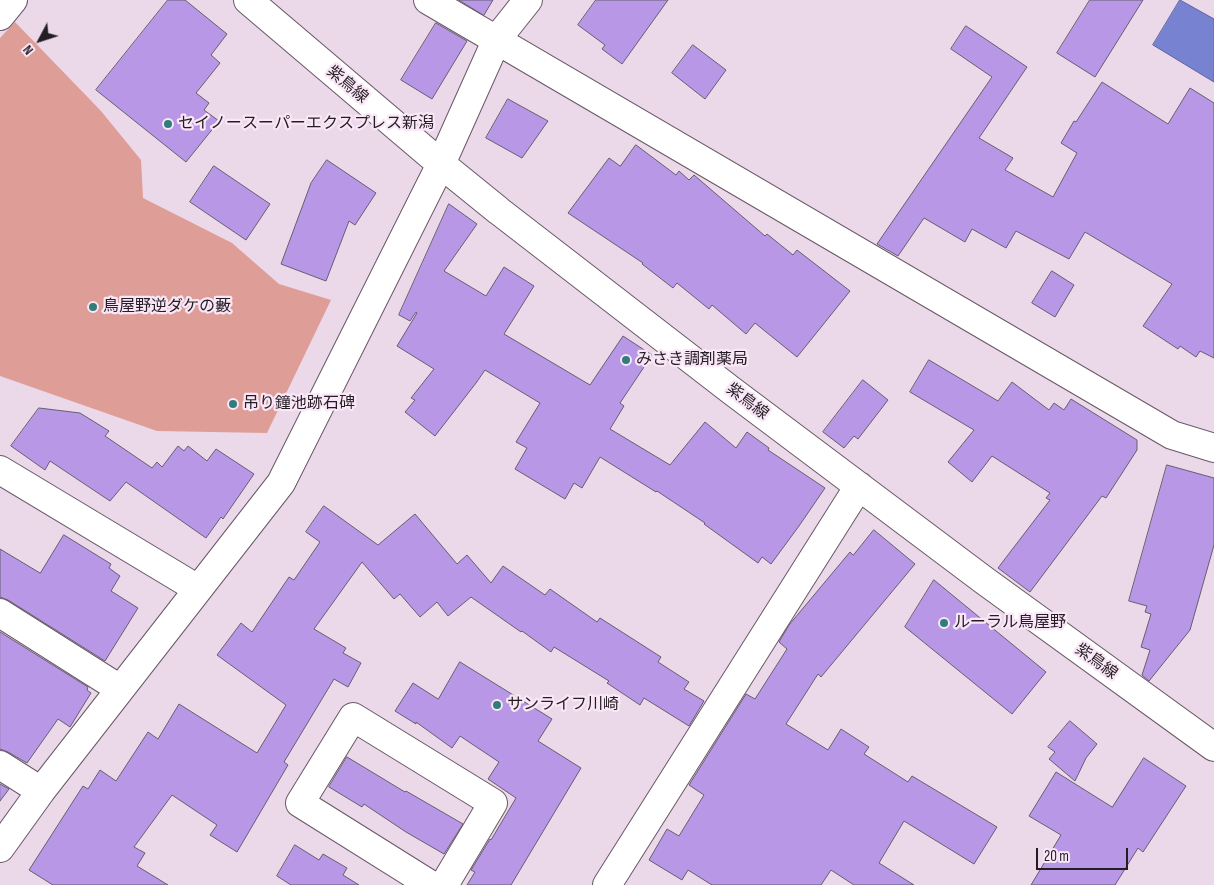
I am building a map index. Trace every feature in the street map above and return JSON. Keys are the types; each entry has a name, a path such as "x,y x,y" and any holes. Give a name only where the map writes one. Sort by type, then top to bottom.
{"street":[{"path":"0,16 13,0"},
{"name":"紫鳥線","path":"248,0 440,164 499,211 725,385 985,581 1214,747"},
{"path":"428,0 1172,435 1214,448"},
{"path":"0,848 41,791 281,483 440,164 496,39 528,0"},
{"path":"0,470 198,589"},
{"path":"608,885 859,486"},
{"path":"0,613 120,689"},
{"path":"431,885 300,803 352,717 493,803 444,885"},
{"path":"0,765 41,791"}],"shaded area":[{"path":"15,22 101,111 141,160 143,198 232,243 279,284 331,300 267,433 157,431 0,376 0,38"}],"water":[{"path":"1180,0 1214,19 1214,82 1153,45"}],"building":[{"path":"168,0 185,0 227,34 211,55 220,63 196,93 209,103 204,110 219,121 186,162 96,90"},
{"path":"459,0 493,0 484,15"},
{"path":"596,0 668,0 622,64 602,49 605,45 578,25"},
{"path":"1090,0 1143,0 1095,77 1057,53"},
{"path":"436,23 467,41 432,99 401,80"},
{"path":"966,26 1027,67 979,138 1013,158 1005,170 1053,197 1077,153 1061,143 1102,82 1168,124 1190,88 1214,103 1214,358 1200,351 1196,357 1180,346 1178,349 1143,326 1172,284 1085,232 1069,259 1016,231 1006,248 972,229 965,242 924,218 898,256 877,244 992,77 951,49"},
{"path":"693,45 726,70 705,99 672,73"},
{"path":"508,99 548,121 522,158 486,138"},
{"path":"636,145 676,175 679,171 689,180 694,175 765,236 767,234 793,255 797,250 850,291 797,357 755,323 746,334 712,305 709,309 677,283 673,288 643,263 568,213 609,158 620,166"},
{"path":"327,160 376,193 355,225 349,221 326,281 281,264 311,183"},
{"path":"214,166 270,204 246,240 190,202"},
{"path":"449,204 477,224 444,271 486,296 504,267 534,286 504,334 590,385 623,336 652,355 620,403 624,406 610,429 670,465 705,422 736,448 747,432 769,448 768,450 825,488 771,564 762,557 758,563 705,523 657,491 600,457 582,488 574,483 565,499 515,469 527,448 516,442 540,403 485,370 435,436 405,412 415,400 411,398 434,369 397,346 417,313 410,321 399,315"},
{"path":"1052,271 1074,285 1055,317 1032,303"},
{"path":"929,360 998,401 1012,382 1049,410 1054,403 1064,410 1071,399 1137,440 1137,450 1106,498 1102,496 1030,592 998,568 1050,500 1046,498 1050,493 992,456 972,482 948,462 974,430 910,392"},
{"path":"863,380 888,400 858,439 854,436 844,448 823,432"},
{"path":"39,408 80,413 109,431 105,436 152,468 157,462 162,467 178,446 184,451 188,446 207,461 216,449 254,474 223,519 221,517 206,538 126,482 110,501 50,461 45,470 11,446"},
{"path":"1167,465 1214,478 1214,545 1190,630 1149,681 1142,675 1150,650 1141,647 1151,614 1145,612 1147,606 1129,601"},
{"path":"324,506 378,545 415,514 457,564 467,555 491,583 503,566 545,595 550,589 597,622 600,618 661,657 658,662 689,682 684,689 704,701 689,726 644,698 640,705 607,683 609,681 554,647 551,652 471,597 448,616 437,602 420,617 400,594 394,599 362,562 314,629 346,648 343,653 361,663 348,687 334,679 284,762 288,765 237,852 210,835 217,825 172,795 134,847 145,853 137,866 168,885 53,885 29,870 83,786 88,789 100,770 116,781 148,732 158,739 179,704 257,753 286,705 217,655 241,623 252,632 289,577 294,580 320,542 306,532"},
{"path":"874,530 915,564 821,677 818,674 786,724 828,750 841,729 869,747 864,754 908,782 912,776 997,827 974,864 904,821 879,863 914,885 854,885 831,870 821,885 712,885 688,870 682,880 649,860 667,829 679,836 704,795 689,785 746,694 755,699 787,649 779,642 789,625 850,552 853,555"},
{"path":"64,535 111,564 109,568 120,576 111,591 138,608 105,661 8,600 0,597 0,549 40,573"},
{"path":"934,580 1046,672 1012,714 905,627"},
{"path":"0,632 88,687 87,690 91,693 70,727 58,719 27,763 0,749"},
{"path":"460,662 552,719 538,741 581,768 511,885 467,885 475,872 471,870 516,798 488,779 499,762 460,736 452,748 416,722 416,724 395,711 413,683 438,699"},
{"path":"1070,721 1097,744 1086,758 1075,781 1049,759 1055,752 1048,747"},
{"path":"347,757 463,824 444,854 364,804 362,807 329,787"},
{"path":"1144,758 1186,786 1143,852 1138,848 1115,885 1031,885 1061,835 1029,816 1056,772 1112,807"},
{"path":"0,784 9,789 0,801"},
{"path":"295,845 319,860 323,854 347,868 343,875 359,885 291,885 277,876"}],"place":[{"name":"セイノースーパーエクスプレス新潟","path":"168,124"},
{"name":"鳥屋野逆ダケの藪","path":"93,307"},
{"name":"みさき調剤薬局","path":"626,360"},
{"name":"吊り鐘池跡石碑","path":"233,404"},
{"name":"ルーラル鳥屋野","path":"944,623"},
{"name":"サンライフ川崎","path":"497,705"}]}
